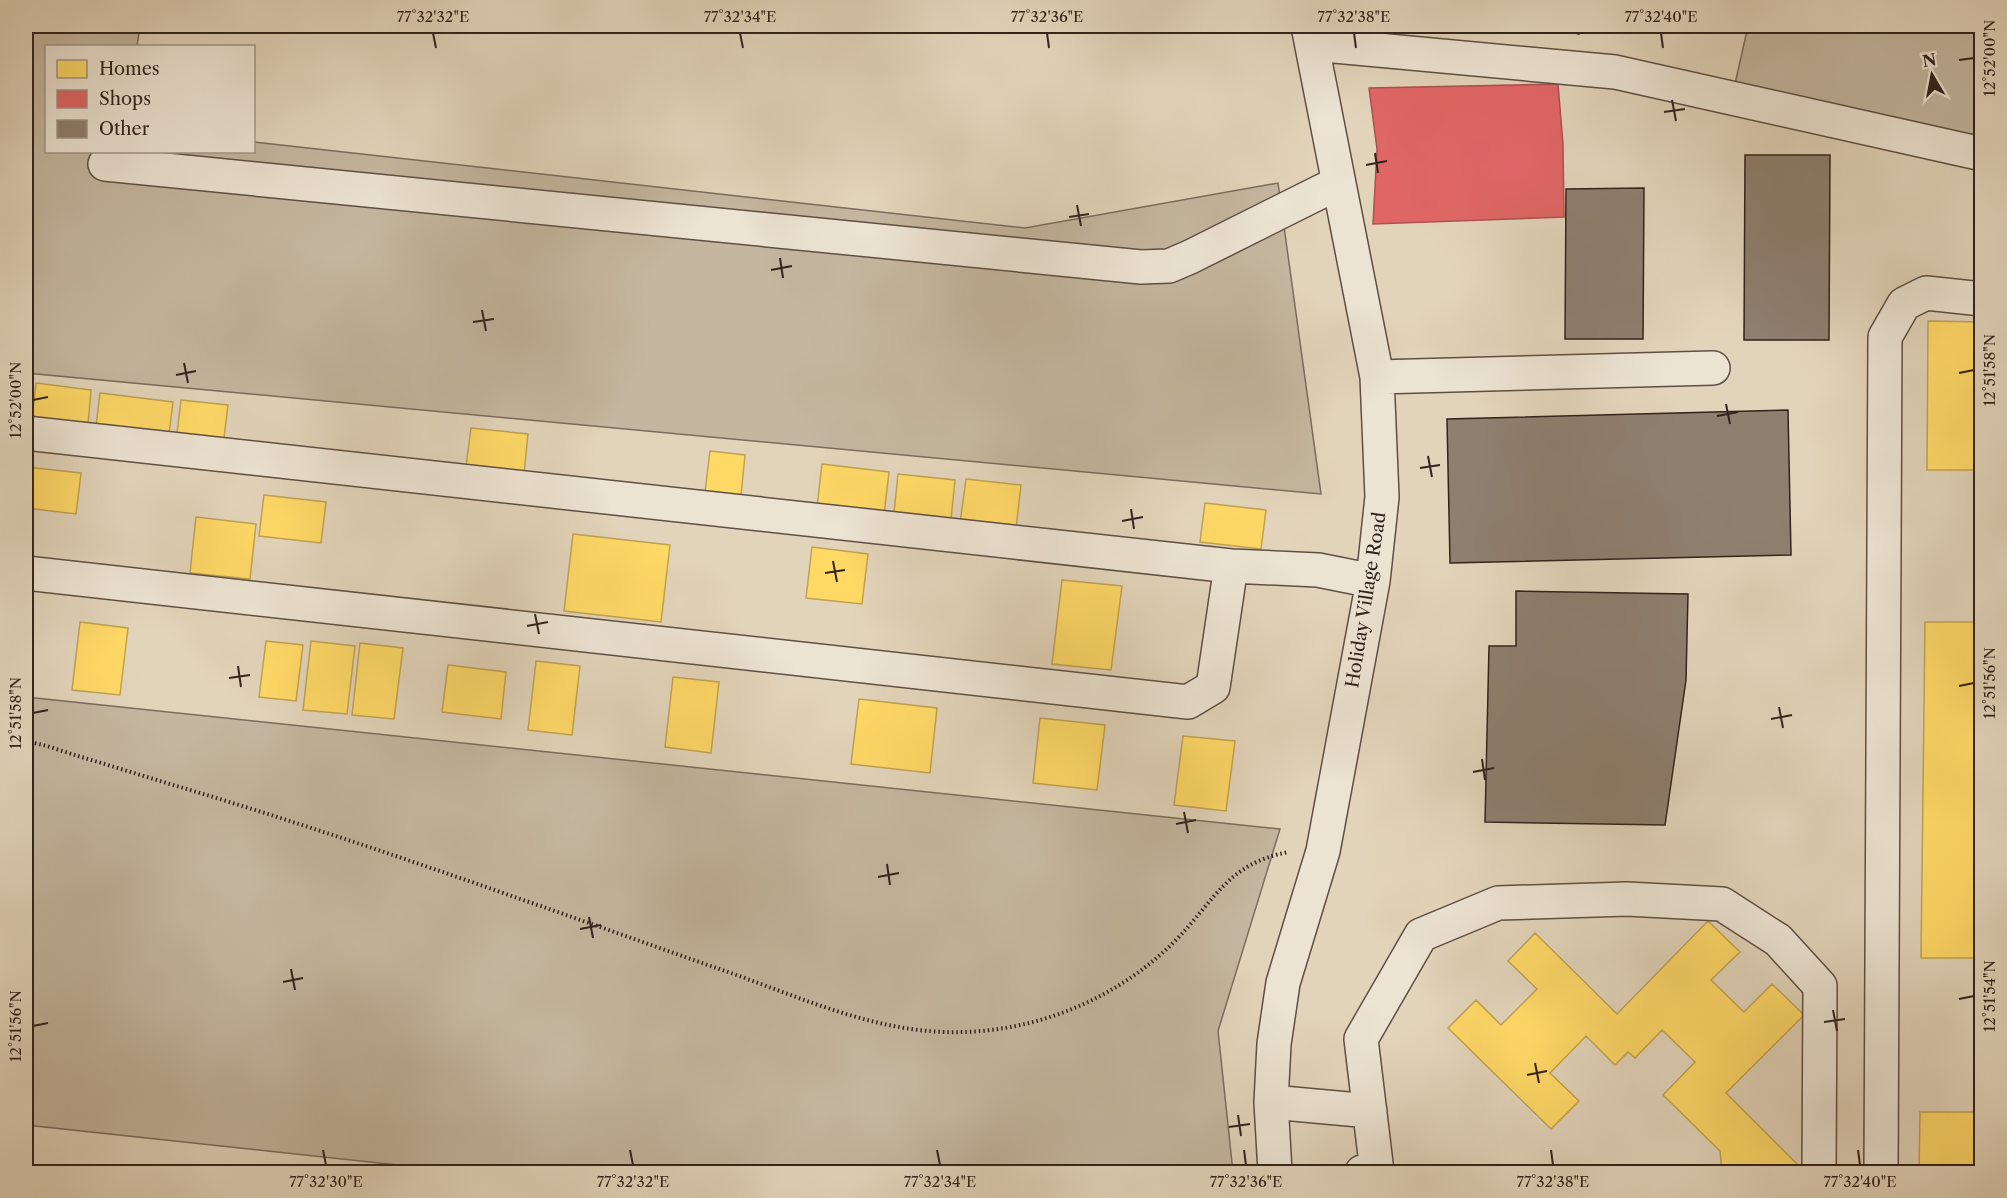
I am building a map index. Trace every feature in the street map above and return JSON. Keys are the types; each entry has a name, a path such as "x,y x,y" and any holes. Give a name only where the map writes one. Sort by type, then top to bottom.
{"street":[{"path":"1311,35 1615,72 1982,154"},
{"name":"Holiday Village Road","path":"1275,1173 1271,1102 1274,1044 1283,983 1323,851 1373,581 1382,497 1377,377 1311,35"},
{"path":"105,164 1141,267 1169,266 1338,183"},
{"path":"1881,1173 1885,337 1904,304 1926,293 1982,299"},
{"path":"1377,377 1713,368"},
{"path":"26,433 1231,566 1318,570 1373,581"},
{"path":"26,573 1188,702 1213,687 1231,566"},
{"path":"1372,1172 1370,1111 1361,1040 1420,935 1498,903 1627,899 1722,904 1778,939 1820,986 1819,1173"},
{"path":"1271,1102 1370,1111"}],"path":[{"path":"26,742 231,802 649,944 849,1016 925,1031 964,1032 1002,1028 1040,1020 1077,1007 1111,990 1143,969 1172,944 1229,878 1250,864 1281,853 1323,851"}],"shaded area":[{"path":"26,26 140,26 137,45 45,45 45,153 255,153 255,142 1025,228 1278,183 1321,494 26,373"},
{"path":"1748,26 1981,26 1981,142 1735,84"},
{"path":"26,697 1280,829 1218,1031 1233,1172 462,1172 26,1125"}],"building: Homes":[{"path":"1928,321 1982,322 1982,470 1927,470"},
{"path":"36,383 91,390 88,424 32,418"},
{"path":"100,393 173,402 168,442 95,434"},
{"path":"181,400 228,405 223,446 176,441"},
{"path":"471,428 528,434 524,474 466,467"},
{"path":"710,451 745,455 741,496 705,492"},
{"path":"822,464 889,472 884,515 817,507"},
{"path":"26,467 81,473 76,514 26,508"},
{"path":"898,474 955,480 951,519 894,513"},
{"path":"966,479 1021,485 1016,529 960,523"},
{"path":"264,495 326,502 321,543 259,536"},
{"path":"1205,503 1266,510 1261,549 1200,542"},
{"path":"196,517 256,524 250,579 190,573"},
{"path":"573,534 670,545 661,622 564,611"},
{"path":"812,547 868,554 862,604 806,598"},
{"path":"1062,580 1122,586 1111,670 1052,664"},
{"path":"26,615 32,616 26,668"},
{"path":"80,622 128,628 120,695 72,690"},
{"path":"1925,622 1982,622 1982,958 1921,958"},
{"path":"266,641 303,645 296,701 259,697"},
{"path":"311,641 355,646 347,714 303,710"},
{"path":"360,643 403,648 394,719 352,715"},
{"path":"536,661 580,666 572,735 528,730"},
{"path":"448,665 506,672 501,719 442,712"},
{"path":"673,677 719,682 711,753 665,747"},
{"path":"859,699 937,708 930,773 851,764"},
{"path":"1040,718 1105,725 1097,790 1033,783"},
{"path":"1183,736 1235,741 1226,811 1174,805"},
{"path":"1708,921 1740,952 1711,980 1744,1012 1772,984 1804,1015 1726,1093 1797,1164 1788,1172 1722,1172 1720,1151 1663,1095 1695,1062 1662,1030 1635,1058 1628,1052 1615,1065 1586,1036 1550,1073 1579,1101 1551,1129 1448,1028 1476,1000 1501,1025 1537,989 1508,961 1535,933 1617,1014"},
{"path":"1920,1112 1982,1112 1982,1172 1919,1172"}],"building: Shops":[{"path":"1558,84 1563,144 1564,217 1373,224 1377,149 1369,88"}],"building: Other":[{"path":"1548,26 1581,26 1579,34"},
{"path":"1745,155 1830,155 1829,340 1744,340"},
{"path":"1644,188 1643,339 1565,339 1566,189"},
{"path":"1788,410 1791,555 1450,563 1447,419"},
{"path":"1516,591 1688,594 1686,680 1665,825 1485,822 1489,646 1516,646"}]}
